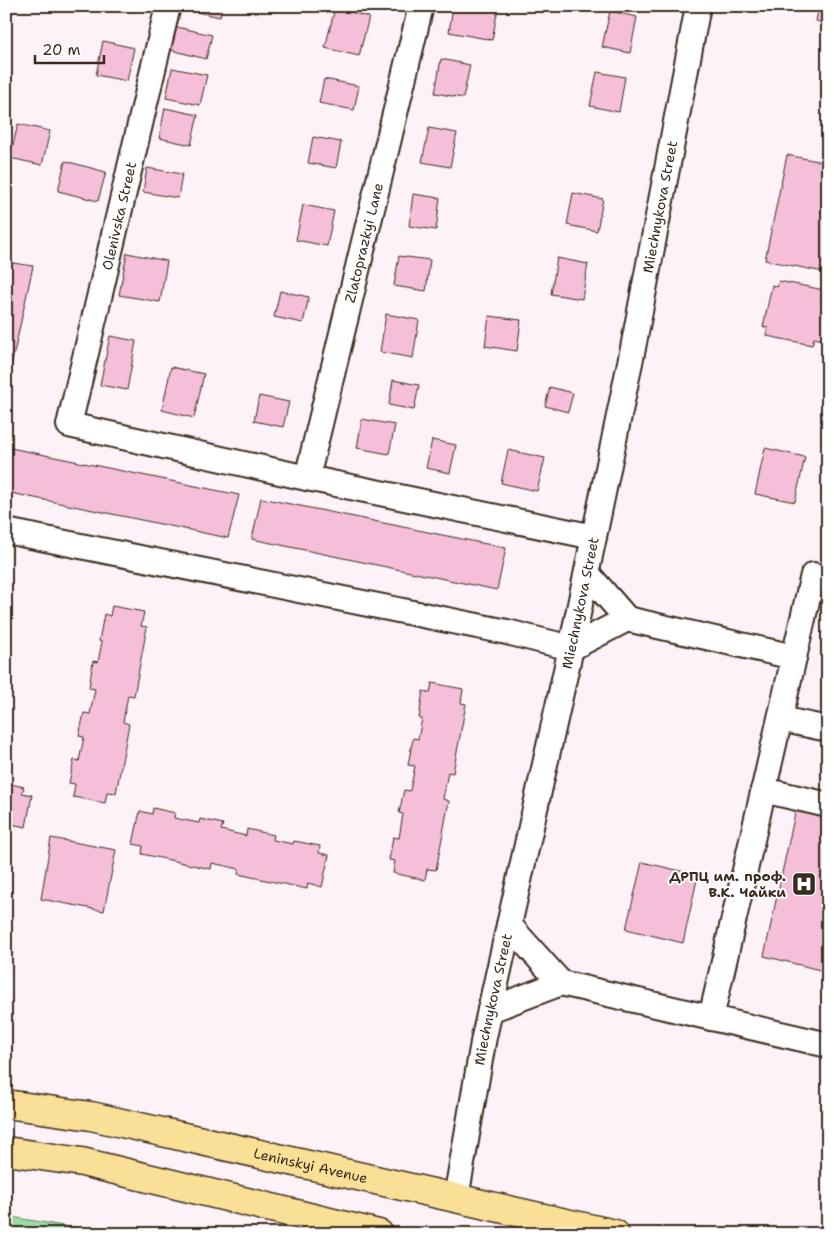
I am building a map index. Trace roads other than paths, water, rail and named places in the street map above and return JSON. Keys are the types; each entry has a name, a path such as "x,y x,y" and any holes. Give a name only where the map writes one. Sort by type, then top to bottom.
{"main road":[{"name":"Leninskyi Avenue","path":"6,1104 91,1116 614,1234"},
{"path":"6,1151 82,1162 379,1234"}],"street":[{"name":"Olenivska Street","path":"168,6 69,425 307,478"},
{"name":"Zlatoprazkyi Lane","path":"307,478 421,6"},
{"name":"Miechnykova Street","path":"456,1198 490,1010 571,648 633,348 698,6"},
{"path":"307,478 594,537"},
{"path":"6,531 507,632 571,648 626,619"},
{"path":"586,573 626,619 794,656"},
{"path":"711,1018 813,575 828,579"},
{"path":"780,719 828,730"},
{"path":"764,790 828,805"},
{"path":"509,925 561,983"},
{"path":"490,1010 561,983 828,1045"}],"place":[{"name":"ДРПЦ им. проф. В.К. Чайки","path":"804,884"}]}
